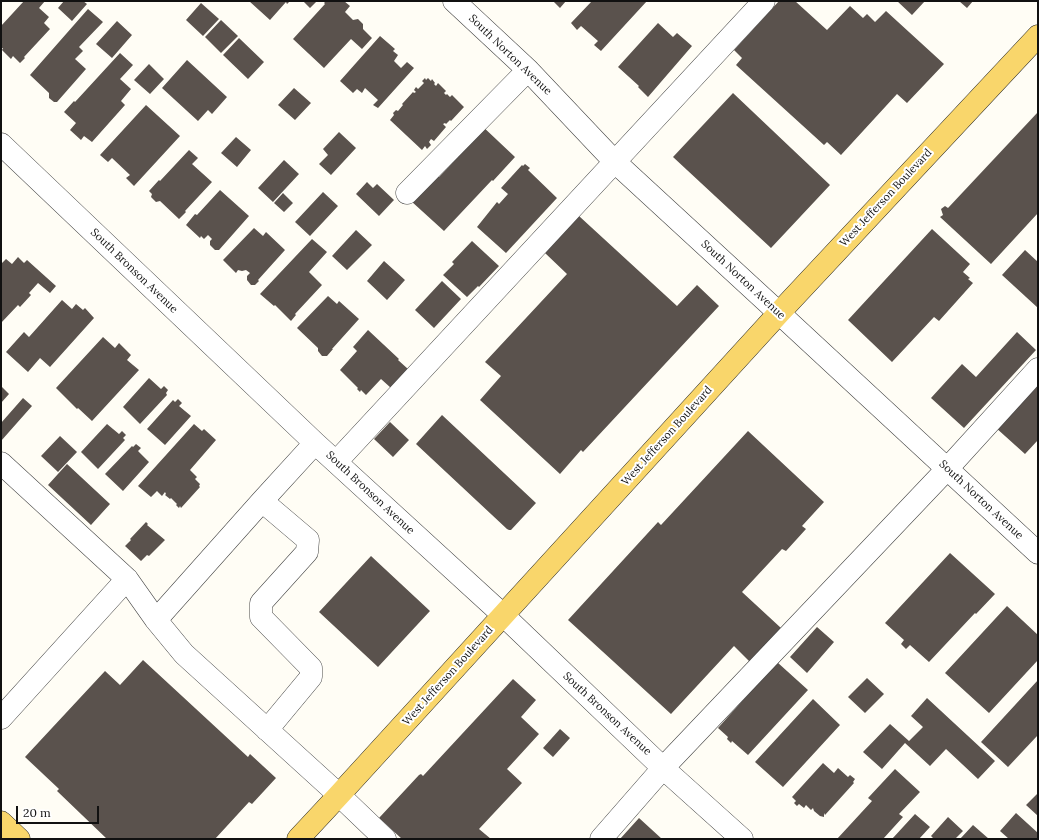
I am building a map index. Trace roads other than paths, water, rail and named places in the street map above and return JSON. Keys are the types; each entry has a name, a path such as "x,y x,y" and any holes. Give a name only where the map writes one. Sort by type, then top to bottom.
{"main road":[{"name":"West Jefferson Boulevard","path":"301,838 779,312 1038,36"},
{"path":"1,822 17,838"}],"street":[{"name":"South Norton Avenue","path":"454,1 528,70 615,162 1038,553"},
{"path":"337,461 764,1"},
{"path":"407,193 528,70"},
{"name":"South Bronson Avenue","path":"1,144 315,443 337,461 664,768 742,839"},
{"path":"601,839 664,768 947,469 1038,369"},
{"path":"156,620 315,443"},
{"path":"1,463 127,579 156,620 184,654 339,795 385,839"},
{"path":"262,501 308,540 306,552 261,603 261,617 311,668 311,677 267,730"},
{"path":"1,718 127,579"}]}
